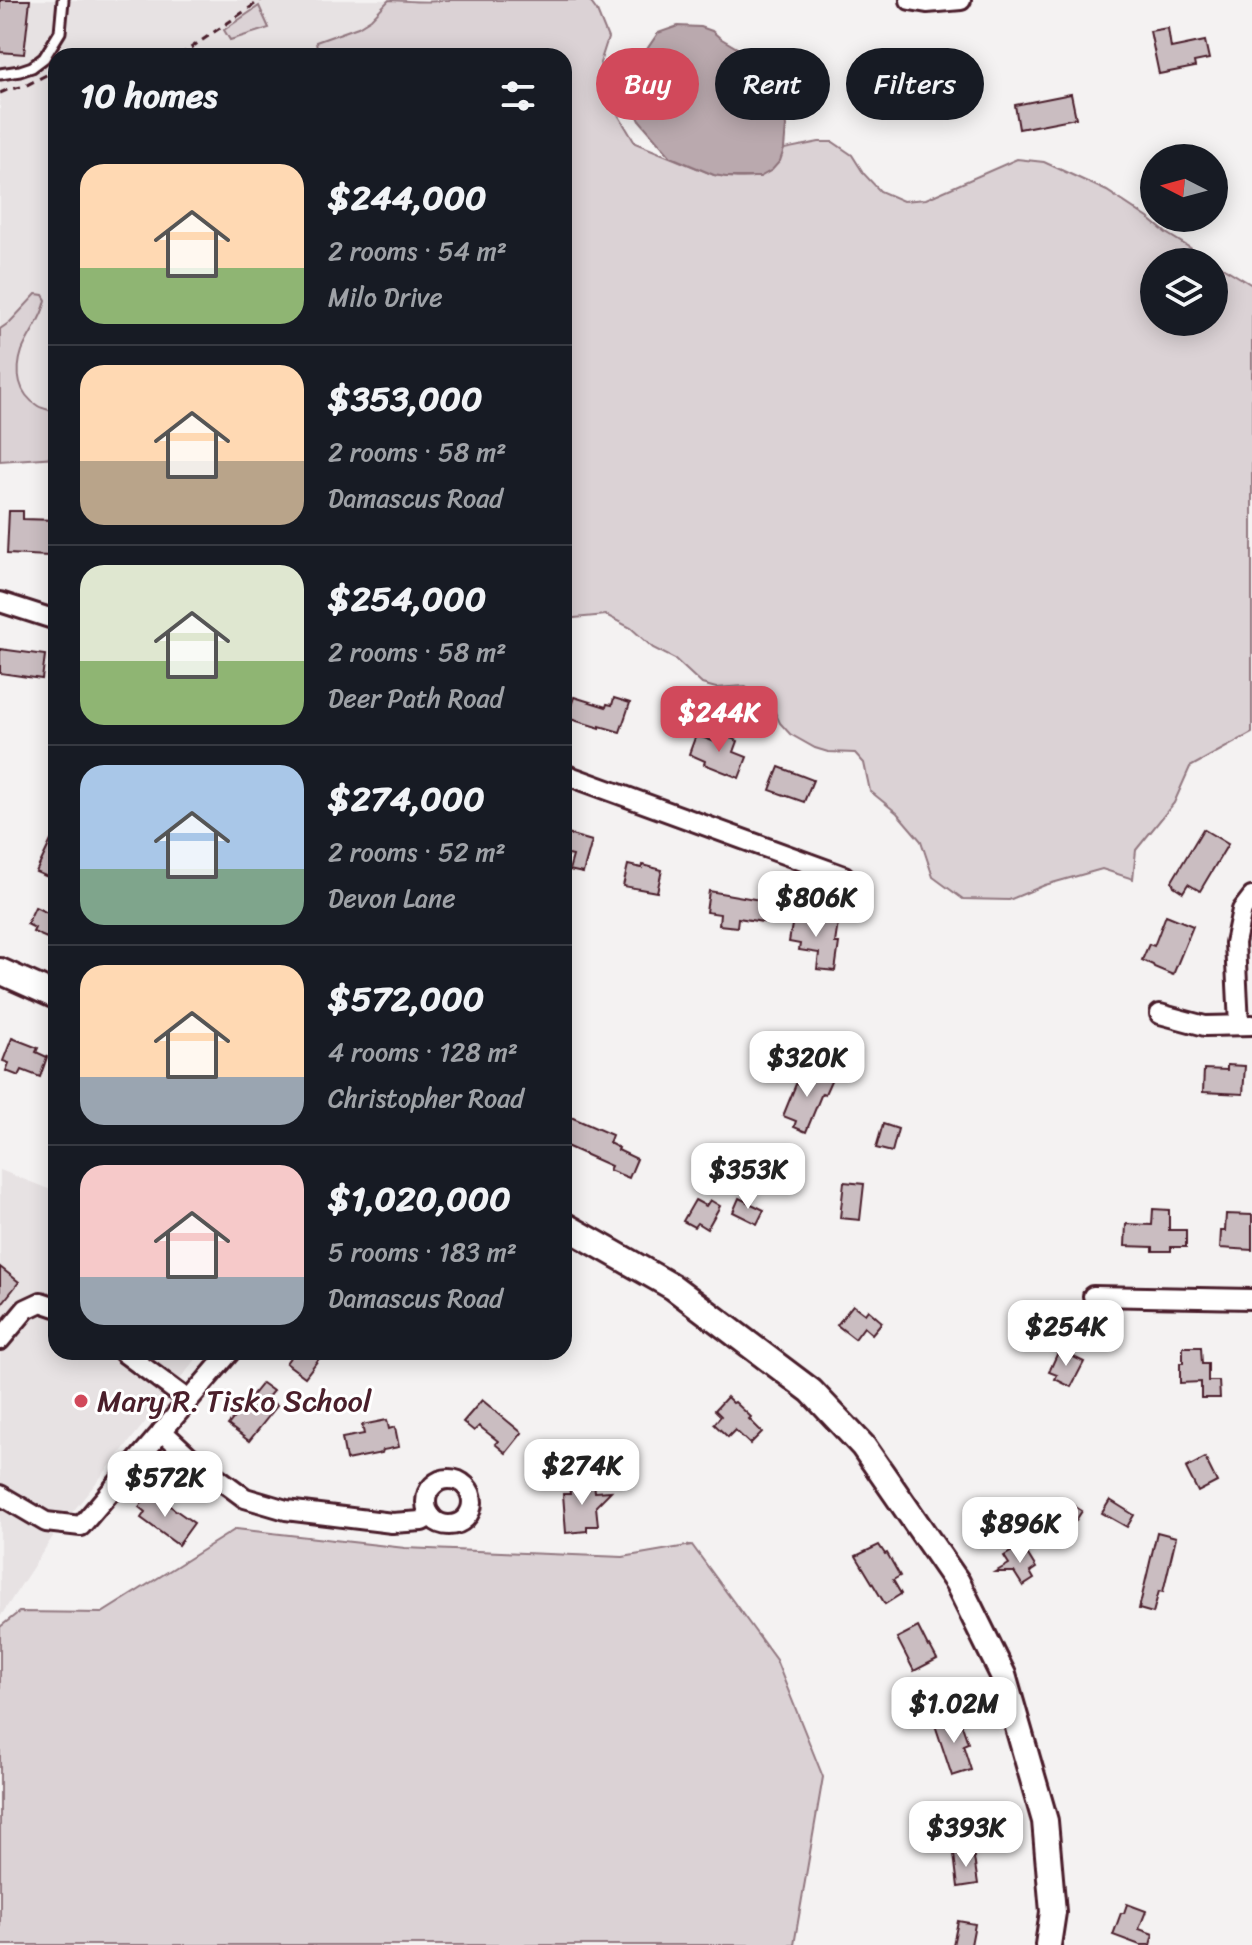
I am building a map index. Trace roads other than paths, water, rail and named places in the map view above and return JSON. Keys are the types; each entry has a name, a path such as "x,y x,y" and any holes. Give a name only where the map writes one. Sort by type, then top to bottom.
{"street":[{"path":"910,0 927,3 961,0"},
{"path":"0,602 48,617"},
{"path":"572,777 844,876"},
{"path":"1160,1014 1205,1026 1246,1025 1235,943 1242,910 1252,897"},
{"path":"0,971 48,992"},
{"path":"572,1230 673,1287 811,1391 863,1446 957,1582 1003,1675 1045,1821 1053,1912 1048,1945"},
{"path":"1093,1296 1252,1299"},
{"path":"0,1340 26,1309 41,1302 48,1304"},
{"path":"134,1360 188,1400"},
{"path":"0,1495 46,1522 81,1526 223,1360"},
{"path":"162,1431 191,1458 245,1498 286,1510 392,1523 422,1521 431,1516"}],"lane":[{"path":"50,48 60,32 63,0"},
{"path":"0,74 32,67 48,52"}],"place":[{"name":"Mary R. Tisko School","path":"81,1401"}]}
